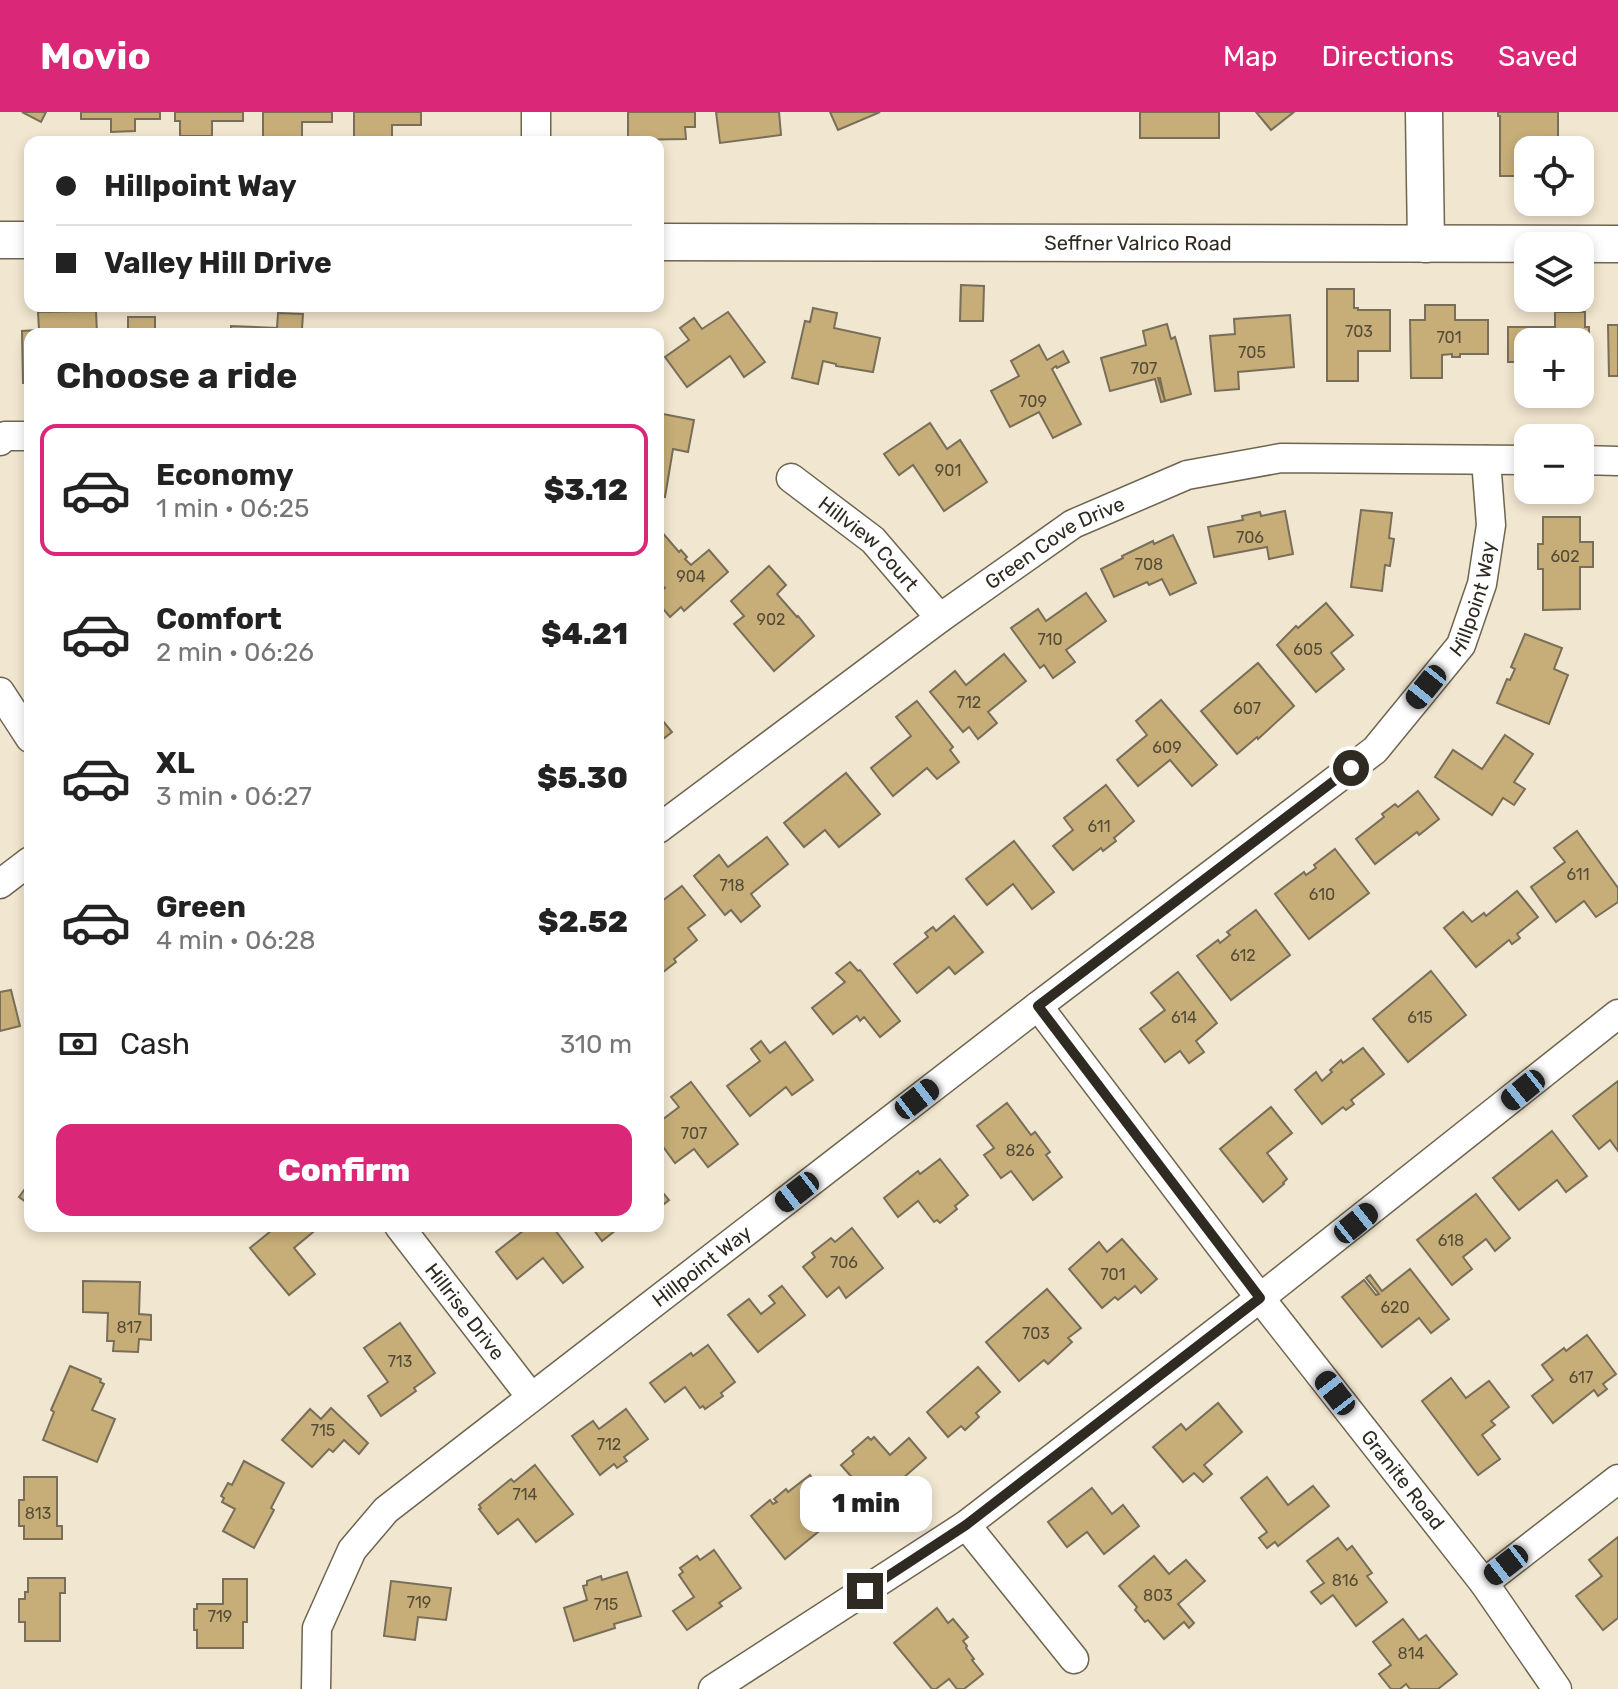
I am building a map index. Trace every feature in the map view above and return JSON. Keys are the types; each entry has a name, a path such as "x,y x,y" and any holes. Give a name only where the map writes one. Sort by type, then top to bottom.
{"street":[{"path":"536,112 536,136"},
{"path":"1424,112 1426,244"},
{"path":"0,240 24,240"},
{"name":"Seffner Valrico Road","path":"664,242 1618,244"},
{"path":"0,441 5,436 24,436"},
{"name":"Green Cove Drive","path":"664,825 940,618 1073,524 1187,475 1281,458 1514,460"},
{"name":"Hillpoint Way","path":"316,1689 317,1628 352,1550 386,1510 1375,750 1461,645 1482,584 1491,525 1486,460"},
{"path":"1594,460 1618,461"},
{"name":"Hillview Court","path":"791,478 873,540 940,618"},
{"path":"0,692 24,729"},
{"path":"0,884 24,866"},
{"name":"Granite Road","path":"1038,1006 1260,1298 1484,1583 1557,1689"},
{"path":"713,1689 966,1525 1260,1298 1618,1014"},
{"name":"Hillrise Drive","path":"404,1232 531,1397"},
{"path":"1484,1583 1618,1479"},
{"path":"966,1525 1074,1659"}],"building":[{"path":"22,112 46,112 41,122"},
{"path":"81,112 160,112 160,119 135,119 135,131 111,132 111,119 81,119"},
{"path":"175,112 243,112 243,121 212,121 212,136 180,136 180,121 175,121"},
{"path":"263,112 332,112 332,122 302,122 302,136 263,136"},
{"path":"354,112 421,112 421,125 392,125 392,136 354,136"},
{"path":"628,112 695,112 695,127 685,127 686,139 628,136"},
{"path":"716,112 779,112 781,135 720,143"},
{"path":"830,112 880,112 838,130"},
{"path":"1140,112 1219,112 1219,138 1140,138"},
{"path":"1256,112 1294,112 1271,130"},
{"path":"1498,112 1558,112 1558,136 1514,136 1514,176 1500,176"},
{"path":"961,285 984,286 983,321 960,321"},
{"path":"1327,289 1354,289 1354,308 1358,310 1390,310 1390,351 1358,351 1358,381 1327,381"},
{"path":"1425,305 1455,305 1455,320 1488,320 1488,354 1442,355 1442,378 1411,378 1410,320 1425,320"},
{"path":"813,308 837,313 834,328 880,338 873,372 823,361 818,384 792,378 805,321 810,322"},
{"path":"38,312 96,312 97,328 39,328"},
{"path":"728,312 765,362 744,377 730,356 687,387 665,357 689,340 680,328 694,318 702,329"},
{"path":"1555,312 1585,312 1585,327 1589,328 1514,328 1514,362 1508,362 1508,327 1555,327"},
{"path":"278,313 303,314 302,328 277,328"},
{"path":"1290,315 1294,367 1238,372 1239,389 1215,391 1210,336 1235,334 1234,319"},
{"path":"128,317 155,317 155,328 128,328"},
{"path":"1167,324 1171,339 1175,337 1191,394 1165,401 1161,402 1155,379 1110,391 1101,358 1146,345 1143,331"},
{"path":"1608,325 1618,325 1618,376 1609,376"},
{"path":"231,326 277,328 231,328"},
{"path":"24,331 24,383 23,383"},
{"path":"1039,345 1047,360 1063,351 1069,362 1052,369 1081,424 1053,438 1039,412 1010,427 991,391 1019,376 1011,361"},
{"path":"664,414 694,420 688,452 673,449 665,497"},
{"path":"930,423 947,449 960,440 987,482 944,511 913,465 899,475 884,454"},
{"path":"1361,510 1392,513 1389,538 1394,539 1390,566 1385,565 1382,591 1351,587"},
{"path":"1285,511 1293,554 1269,559 1267,547 1214,557 1208,527 1243,520 1242,516 1260,512 1261,516"},
{"path":"1543,517 1580,517 1580,542 1593,542 1593,567 1580,567 1580,609 1543,610 1543,569 1538,569 1538,544 1543,544"},
{"path":"664,535 679,552 681,550 691,565 709,550 728,572 684,611 681,607 670,617 664,610"},
{"path":"1173,535 1196,583 1170,595 1162,579 1149,585 1147,582 1114,597 1101,569 1153,541 1154,544"},
{"path":"769,566 786,585 777,594 814,636 774,671 734,624 744,616 731,601"},
{"path":"1086,593 1106,621 1066,650 1075,662 1053,678 1044,665 1040,668 1011,628 1038,609 1046,621"},
{"path":"1326,603 1353,635 1331,653 1344,669 1316,692 1277,645"},
{"path":"1525,634 1562,648 1554,669 1568,675 1549,724 1497,703 1515,669 1511,667"},
{"path":"1004,654 1026,681 988,712 997,723 978,739 969,727 963,732 930,692 955,671 966,685"},
{"path":"1258,663 1294,706 1237,754 1201,711"},
{"path":"1161,700 1217,765 1192,786 1170,760 1138,786 1117,760 1147,735 1136,721"},
{"path":"917,701 953,747 950,750 959,762 937,779 927,768 893,796 871,768 911,736 896,717"},
{"path":"664,722 672,732 664,738"},
{"path":"1505,735 1533,754 1514,782 1525,789 1514,805 1503,798 1492,815 1435,777 1453,750 1482,769"},
{"path":"846,773 880,814 839,847 825,830 804,847 784,823"},
{"path":"1106,785 1134,821 1114,838 1116,841 1103,851 1101,848 1073,870 1053,846 1073,830 1064,818"},
{"path":"1418,791 1439,819 1375,864 1356,839 1384,817 1382,814 1395,804 1398,807"},
{"path":"1577,831 1618,888 1618,902 1596,917 1584,901 1556,922 1531,887 1565,862 1554,848"},
{"path":"767,837 788,864 751,894 760,906 741,922 731,910 725,915 694,876 719,855 728,867"},
{"path":"1014,841 1054,892 1032,909 1013,884 987,905 966,879"},
{"path":"1335,849 1369,893 1309,939 1275,894 1304,872 1306,875 1316,868 1314,865"},
{"path":"682,886 705,915 688,928 697,940 664,971 664,900"},
{"path":"1517,891 1538,917 1517,934 1520,938 1512,944 1509,940 1476,967 1444,928 1463,912 1472,922 1484,913 1486,916"},
{"path":"1256,910 1290,955 1231,1000 1197,956 1218,940 1220,943 1230,935 1227,932"},
{"path":"954,916 983,952 955,974 949,967 917,993 894,964 928,937 925,933 933,927 936,931"},
{"path":"850,962 860,970 900,1021 880,1037 864,1017 860,1021 857,1016 833,1034 812,1008 845,982 836,973"},
{"path":"1431,971 1466,1015 1408,1062 1373,1019"},
{"path":"1178,972 1217,1023 1196,1041 1204,1052 1189,1063 1180,1051 1165,1062 1140,1029 1165,1010 1151,993"},
{"path":"11,990 20,1026 0,1031 0,992"},
{"path":"761,1041 770,1053 785,1042 813,1080 792,1095 786,1087 750,1116 727,1086 760,1061 751,1049"},
{"path":"1363,1048 1384,1074 1351,1100 1354,1104 1346,1110 1343,1107 1322,1124 1295,1090 1316,1072 1322,1081 1341,1060 1343,1063"},
{"path":"1618,1081 1618,1151 1610,1140 1599,1149 1573,1116"},
{"path":"691,1082 738,1144 708,1167 694,1149 675,1163 664,1148 664,1118 679,1107 671,1097"},
{"path":"1007,1103 1031,1135 1035,1132 1050,1152 1046,1155 1062,1177 1033,1200 1011,1171 1001,1178 984,1155 994,1148 977,1126"},
{"path":"1271,1107 1292,1133 1267,1153 1287,1179 1263,1202 1220,1149"},
{"path":"1552,1131 1587,1176 1566,1192 1557,1180 1519,1210 1493,1178"},
{"path":"940,1159 968,1195 940,1223 937,1220 934,1222 918,1201 898,1217 884,1198 918,1171 920,1174"},
{"path":"1476,1194 1510,1238 1495,1251 1486,1239 1463,1257 1472,1269 1452,1285 1417,1240"},
{"path":"852,1228 883,1268 846,1298 839,1287 827,1297 803,1267 815,1257 812,1253 831,1238 835,1242"},
{"path":"270,1232 313,1232 294,1248 315,1274 289,1295 250,1248"},
{"path":"522,1232 557,1232 583,1267 563,1283 543,1258 517,1279 496,1252"},
{"path":"595,1232 613,1232 602,1241"},
{"path":"1122,1239 1157,1279 1141,1293 1135,1286 1102,1308 1069,1269 1099,1242 1107,1252"},
{"path":"1410,1269 1449,1319 1431,1333 1419,1318 1382,1347 1342,1297 1364,1280 1376,1295 1379,1294 1366,1278 1370,1275 1382,1291"},
{"path":"83,1281 140,1282 139,1314 151,1315 151,1340 139,1339 138,1352 113,1351 114,1341 107,1341 108,1313 83,1312"},
{"path":"782,1286 805,1315 758,1352 728,1315 749,1299 761,1314 775,1303 769,1296"},
{"path":"1047,1289 1081,1328 1068,1338 1072,1342 1048,1364 1044,1360 1019,1381 986,1342"},
{"path":"400,1323 435,1373 381,1416 368,1396 388,1382 364,1348"},
{"path":"1587,1335 1616,1374 1603,1384 1607,1389 1598,1396 1594,1390 1553,1423 1532,1396 1553,1380 1542,1365"},
{"path":"708,1345 735,1382 705,1409 703,1406 700,1408 685,1387 665,1402 650,1383 691,1353 693,1356"},
{"path":"70,1366 101,1379 100,1382 104,1384 92,1410 115,1419 97,1462 43,1440 54,1412 51,1410"},
{"path":"978,1367 1000,1392 976,1413 979,1417 965,1430 961,1426 948,1437 927,1412"},
{"path":"1451,1378 1466,1398 1489,1381 1509,1407 1491,1421 1495,1425 1482,1435 1500,1459 1478,1475 1422,1401"},
{"path":"1218,1403 1242,1432 1204,1465 1212,1474 1203,1482 1194,1473 1183,1482 1153,1447 1181,1424 1186,1430"},
{"path":"331,1408 368,1443 359,1454 344,1440 333,1452 329,1449 312,1467 282,1440 310,1409 321,1419"},
{"path":"626,1409 648,1439 624,1457 627,1461 617,1468 614,1464 600,1475 572,1436 593,1421 599,1429"},
{"path":"868,1437 871,1440 874,1437 890,1455 909,1438 926,1458 894,1486 892,1483 872,1500 841,1465"},
{"path":"244,1461 284,1483 254,1548 223,1531 235,1509 222,1502 224,1498 221,1496 228,1483 232,1485"},
{"path":"535,1465 573,1514 536,1542 518,1519 498,1534 479,1505 511,1479 514,1482"},
{"path":"810,1475 838,1511 785,1559 751,1516 770,1500 773,1504 777,1502 774,1499 786,1489 788,1492"},
{"path":"24,1477 57,1477 57,1526 62,1526 62,1539 24,1539 24,1526 19,1526 19,1500 24,1500"},
{"path":"1267,1477 1288,1505 1313,1486 1329,1506 1278,1546 1275,1542 1267,1548 1259,1538 1267,1532 1241,1498"},
{"path":"1092,1488 1112,1514 1123,1505 1139,1526 1104,1554 1087,1532 1067,1547 1048,1522"},
{"path":"1618,1537 1618,1618 1603,1630 1576,1596 1602,1576 1589,1560"},
{"path":"1338,1538 1347,1550 1352,1546 1372,1573 1367,1576 1387,1602 1356,1626 1333,1595 1321,1604 1311,1592 1324,1583 1307,1561"},
{"path":"714,1550 741,1588 719,1603 722,1606 687,1630 673,1611 694,1597 679,1575 683,1572 680,1568 697,1556 700,1560"},
{"path":"1154,1556 1169,1574 1186,1560 1205,1581 1178,1604 1194,1623 1189,1628 1184,1622 1164,1639 1148,1620 1145,1622 1119,1586"},
{"path":"627,1572 641,1616 574,1641 564,1608 587,1600 583,1586 587,1585 587,1581"},
{"path":"28,1578 65,1578 65,1593 60,1593 60,1641 25,1641 25,1622 19,1622 19,1599 25,1599 25,1592 28,1592"},
{"path":"223,1579 247,1579 247,1622 243,1622 243,1648 197,1648 194,1609 197,1609 197,1604 223,1604"},
{"path":"391,1581 451,1588 446,1620 418,1617 415,1640 384,1636"},
{"path":"937,1608 948,1623 953,1619 968,1637 963,1641 983,1674 964,1689 957,1689 949,1679 932,1689 894,1643"},
{"path":"1403,1619 1419,1640 1426,1635 1457,1674 1438,1689 1410,1689 1406,1684 1400,1689 1391,1689 1379,1674 1391,1665 1373,1642"}],"route":[{"path":"865,1591 966,1525 1260,1298 1038,1006 1351,768"}]}
